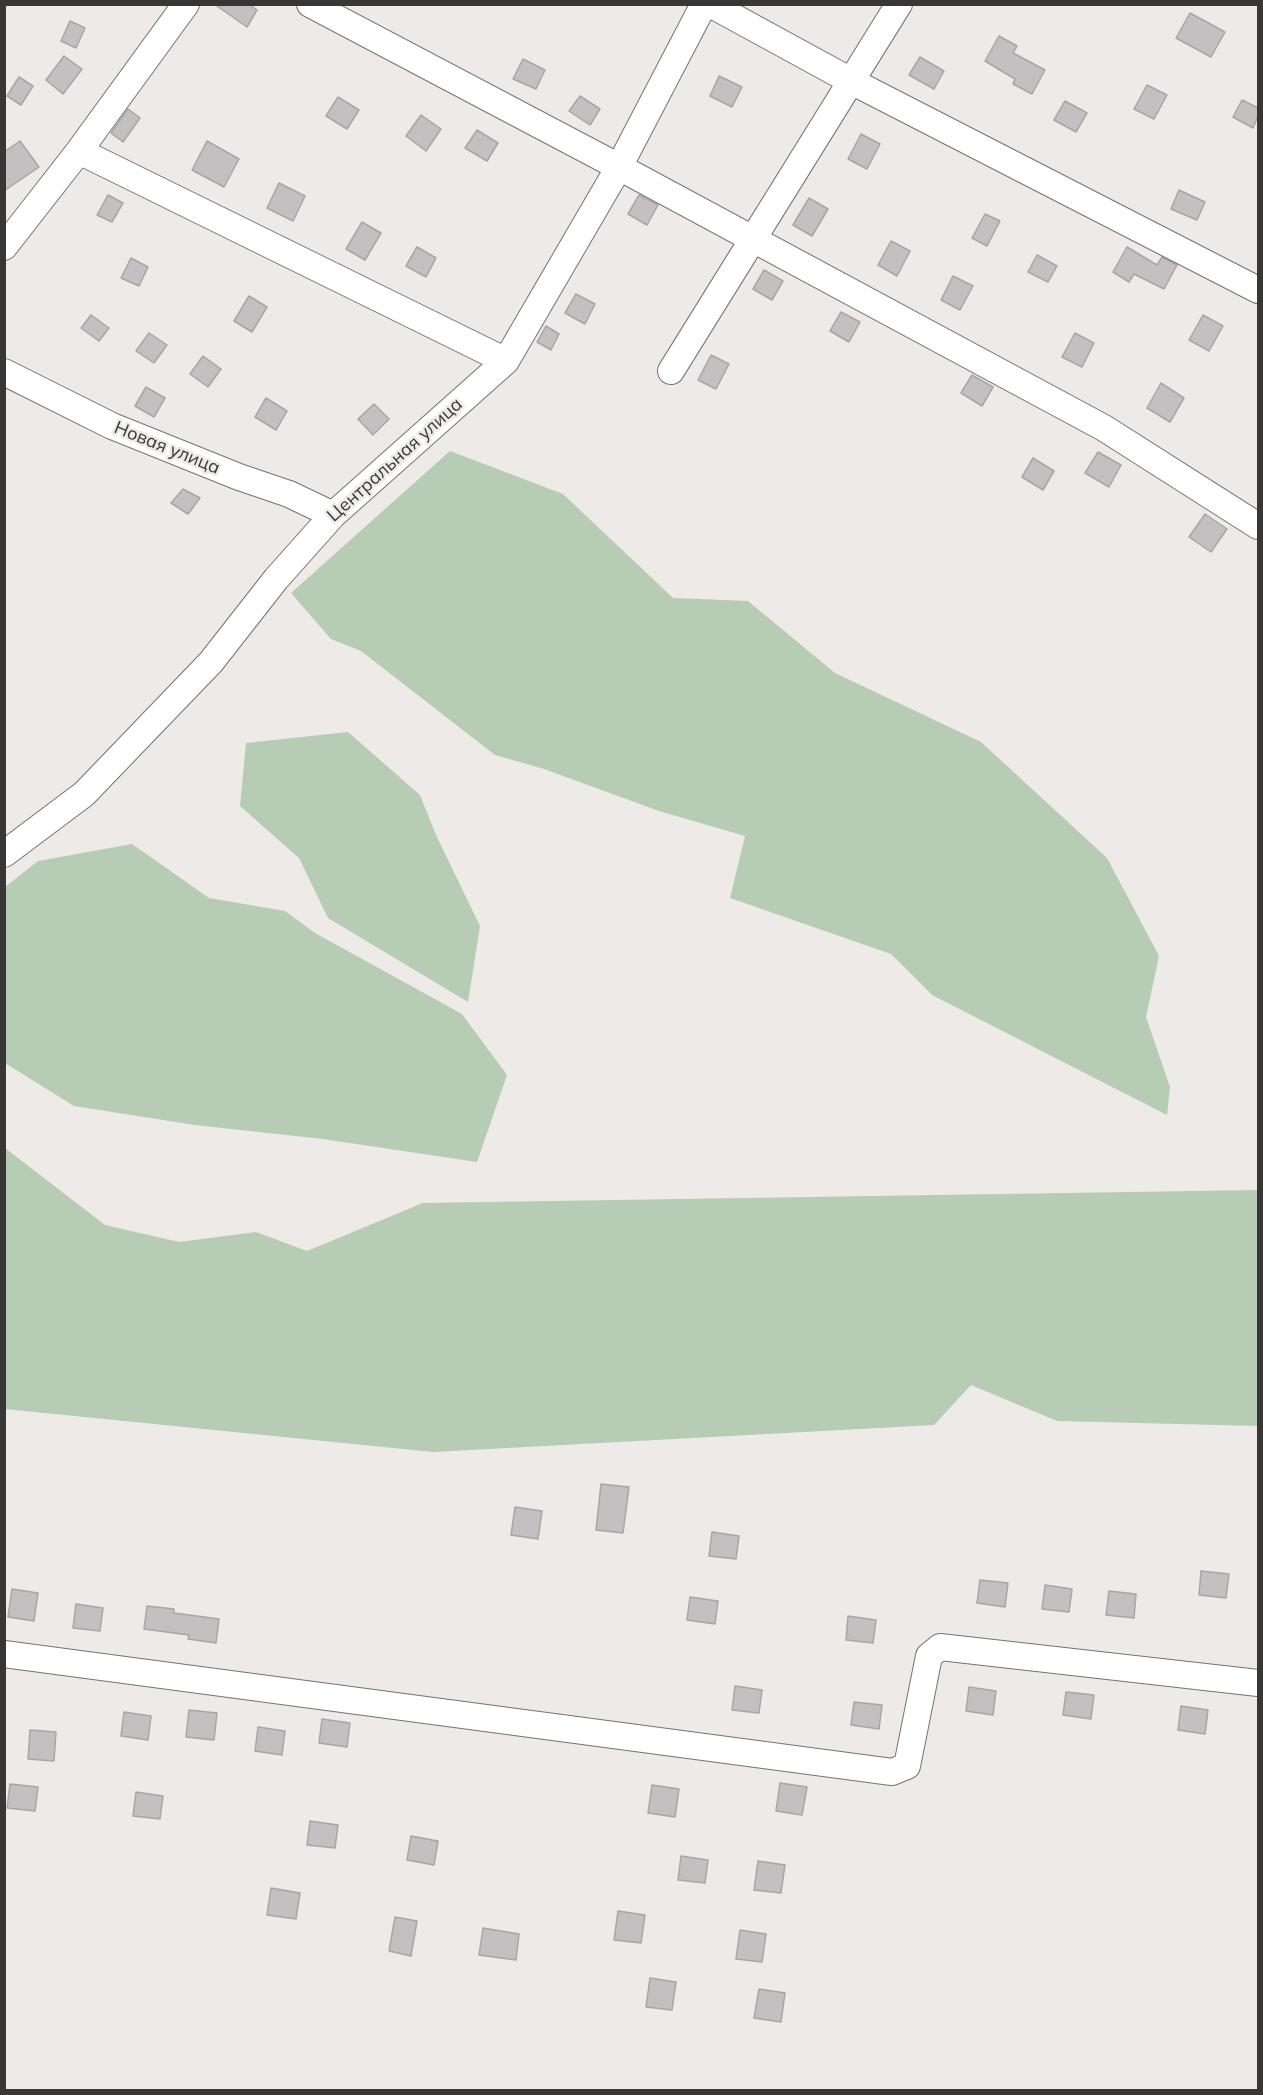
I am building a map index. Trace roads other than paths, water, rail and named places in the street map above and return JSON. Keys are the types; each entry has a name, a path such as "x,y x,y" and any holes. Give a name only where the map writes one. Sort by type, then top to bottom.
{"street":[{"path":"4,248 79,151 186,4"},
{"path":"310,4 1104,428 1258,526"},
{"name":"Центральная улица","path":"4,854 84,794 211,663 276,579 333,515 506,361 619,167 704,4"},
{"path":"710,4 851,81 1258,290"},
{"path":"671,371 755,240 899,4"},
{"path":"79,151 506,361"},
{"name":"Новая улица","path":"4,372 112,426 239,477 289,494 333,515"},
{"path":"4,1654 892,1772 907,1766 929,1656 940,1647 1258,1683"}]}
